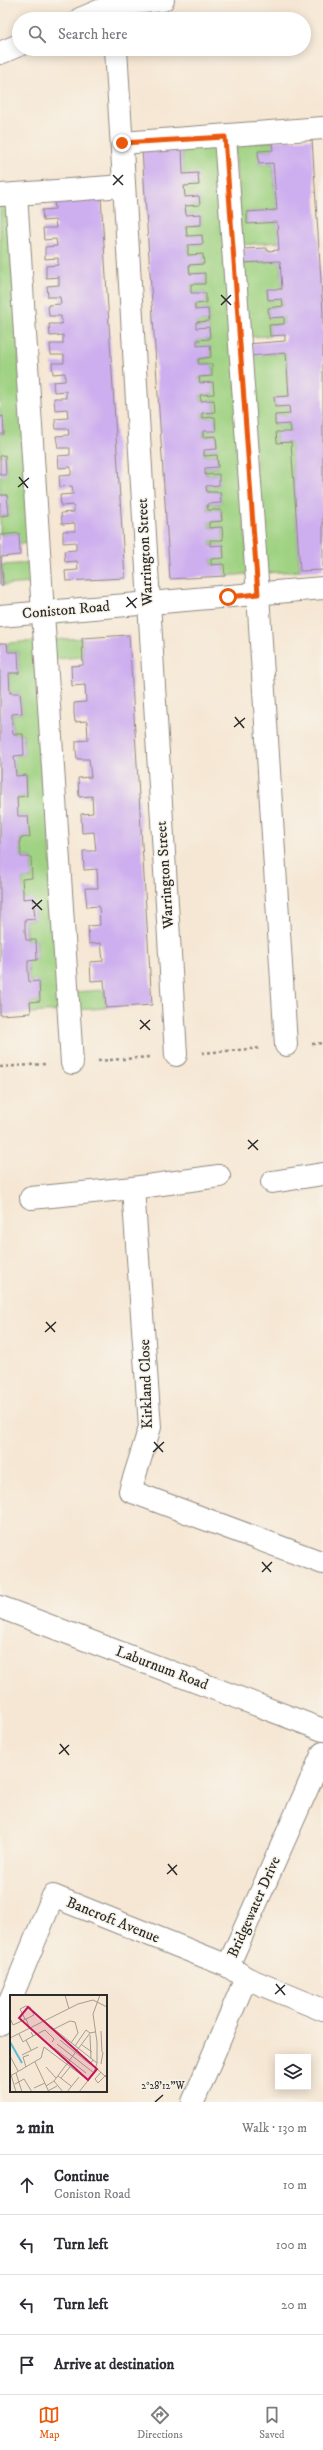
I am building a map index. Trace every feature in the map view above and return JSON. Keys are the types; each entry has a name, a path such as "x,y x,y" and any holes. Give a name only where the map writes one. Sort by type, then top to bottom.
{"street":[{"path":"113,12 163,0"},
{"path":"0,53 12,48"},
{"name":"Warrington Street","path":"116,56 176,1055"},
{"path":"122,143 225,137 323,128"},
{"path":"225,137 258,594 286,1045"},
{"path":"72,1063 41,612 8,195 123,186"},
{"name":"Coniston Road","path":"0,616 323,588"},
{"path":"272,1182 323,1174"},
{"path":"31,1198 133,1188 219,1176"},
{"name":"Kirkland Close","path":"133,1188 150,1427 130,1491 323,1563"},
{"name":"Laburnum Road","path":"0,1607 323,1730"},
{"name":"Bridgewater Drive","path":"323,1753 237,1972 323,2010"},
{"name":"Bancroft Avenue","path":"12,1995 53,1896 237,1972"},
{"path":"193,2102 237,1972"},
{"name":"Bancroft Avenue","path":"0,2025 10,2000"}],"green space":[{"path":"272,141 273,150 258,151 259,164 273,163 277,210 247,212 247,223 277,222 279,242 241,245 235,144"},
{"path":"221,144 248,574 225,576 224,564 211,565 211,559 224,557 223,545 210,546 210,540 223,539 222,527 209,528 209,522 222,521 221,510 208,510 207,504 221,503 220,492 207,492 206,486 219,485 218,474 205,475 205,468 218,467 217,455 204,456 204,450 217,449 216,436 203,437 203,431 216,430 215,418 202,418 202,413 215,412 214,400 201,401 200,395 213,394 213,383 200,383 199,377 212,376 212,364 199,364 198,359 211,357 210,346 197,346 197,340 210,339 209,327 196,328 196,322 209,321 208,309 195,310 195,304 206,303 206,293 191,293 191,284 205,284 205,273 190,274 189,265 204,264 203,254 188,255 188,245 202,244 202,235 187,236 186,226 201,225 201,215 186,215 185,206 200,205 199,196 185,197 184,186 199,185 183,174 182,147"},
{"path":"0,206 9,206 31,543 19,544 18,533 0,535 0,516 9,515 7,495 0,495 0,475 6,474 5,455 0,456 0,434 4,434 2,416 0,417"},
{"path":"280,261 282,289 267,290 268,300 282,299 283,306 268,308 269,317 284,317 284,324 269,325 270,336 247,337 243,263"},
{"path":"286,353 289,396 274,397 275,407 289,406 290,414 275,415 275,425 290,424 291,432 276,433 277,442 291,442 300,571 263,573 249,356"},
{"path":"32,563 33,583 3,585 2,565"},
{"path":"82,638 83,657 54,659 53,640"},
{"path":"37,641 61,1011 31,1013 30,1002 40,1001 39,981 29,982 28,961 37,960 36,940 26,940 25,920 35,919 33,899 23,899 22,879 32,878 31,857 21,857 20,838 29,837 28,816 18,816 17,797 27,796 26,775 16,776 14,756 24,755 23,734 13,734 12,714 22,713 20,693 10,693 9,673 19,673 18,652 8,652 7,643"},
{"path":"104,990 106,1008 76,1010 75,992"}],"building":[{"path":"312,139 323,312 323,570 300,571 291,442 277,443 276,432 291,432 290,424 275,425 275,415 290,414 289,406 275,407 274,397 289,396 286,353 249,356 248,344 285,341 285,335 270,336 269,325 284,324 284,317 269,318 268,308 283,306 282,299 268,300 267,289 282,289 280,261 243,263 242,249 267,248 267,251 279,250 277,222 247,224 247,212 277,210 273,163 259,164 258,151 273,150 272,141"},
{"path":"182,147 183,174 198,173 199,185 184,186 185,197 199,196 200,205 185,206 186,215 201,214 201,225 186,226 187,236 202,235 203,244 188,245 188,255 203,254 204,264 189,265 190,274 205,273 205,284 191,284 191,293 206,293 206,303 195,304 195,310 208,309 209,321 196,322 196,328 209,327 210,339 197,340 197,346 210,345 211,357 198,359 199,364 212,364 212,376 199,377 200,383 213,382 214,394 200,395 201,401 214,400 215,412 202,413 202,418 215,417 216,431 203,431 203,437 216,436 217,449 204,450 204,456 217,455 218,467 205,468 205,475 219,474 219,485 206,486 207,492 220,492 221,503 207,504 208,510 221,510 222,521 209,522 209,528 222,527 223,540 210,540 210,546 223,545 224,558 211,559 211,565 224,564 225,576 170,579 142,150"},
{"path":"101,197 125,578 66,581 65,571 78,570 77,561 65,562 64,551 76,550 76,542 63,543 63,531 75,531 75,523 62,524 61,513 74,512 73,505 61,506 60,495 73,494 72,486 60,487 59,476 71,475 71,467 59,468 58,456 70,455 70,448 58,448 56,436 69,435 68,429 56,429 55,419 68,418 67,409 55,410 54,398 66,398 66,391 54,392 53,382 65,381 65,373 53,374 52,363 64,363 64,355 51,355 50,344 63,344 63,335 50,336 49,324 62,324 61,316 49,316 48,305 61,304 60,297 48,297 47,286 59,285 59,277 46,278 46,266 58,265 58,258 45,259 45,247 57,246 56,239 44,240 43,228 56,228 55,220 43,221 42,210 55,209 54,200"},
{"path":"3,416 4,434 0,434 0,417"},
{"path":"5,455 6,475 0,475 0,456"},
{"path":"0,495 7,495 9,515 0,516"},
{"path":"19,533 20,555 1,557 3,585 0,585 0,535"},
{"path":"129,635 152,1005 106,1008 104,980 91,981 90,962 103,961 101,943 89,944 88,926 100,925 99,906 87,907 85,888 98,888 97,869 84,870 83,851 96,851 94,832 82,833 81,814 93,813 92,796 79,797 78,778 91,777 89,759 77,759 76,741 88,740 87,721 75,722 74,703 86,702 85,685 72,686 71,666 83,665 82,638"},
{"path":"0,643 7,643 8,652 18,652 19,673 9,673 10,693 20,693 22,713 12,714 12,725 13,734 23,734 24,755 14,756 16,776 26,775 27,796 17,797 18,816 28,816 30,837 20,838 21,857 31,857 32,878 22,879 23,899 33,898 35,919 25,920 25,931 26,940 36,940 37,960 28,961 28,972 29,982 39,981 40,1001 30,1002 31,1013 0,1015"}],"route":[{"path":"122,143 225,137 258,594 228,597"}]}
